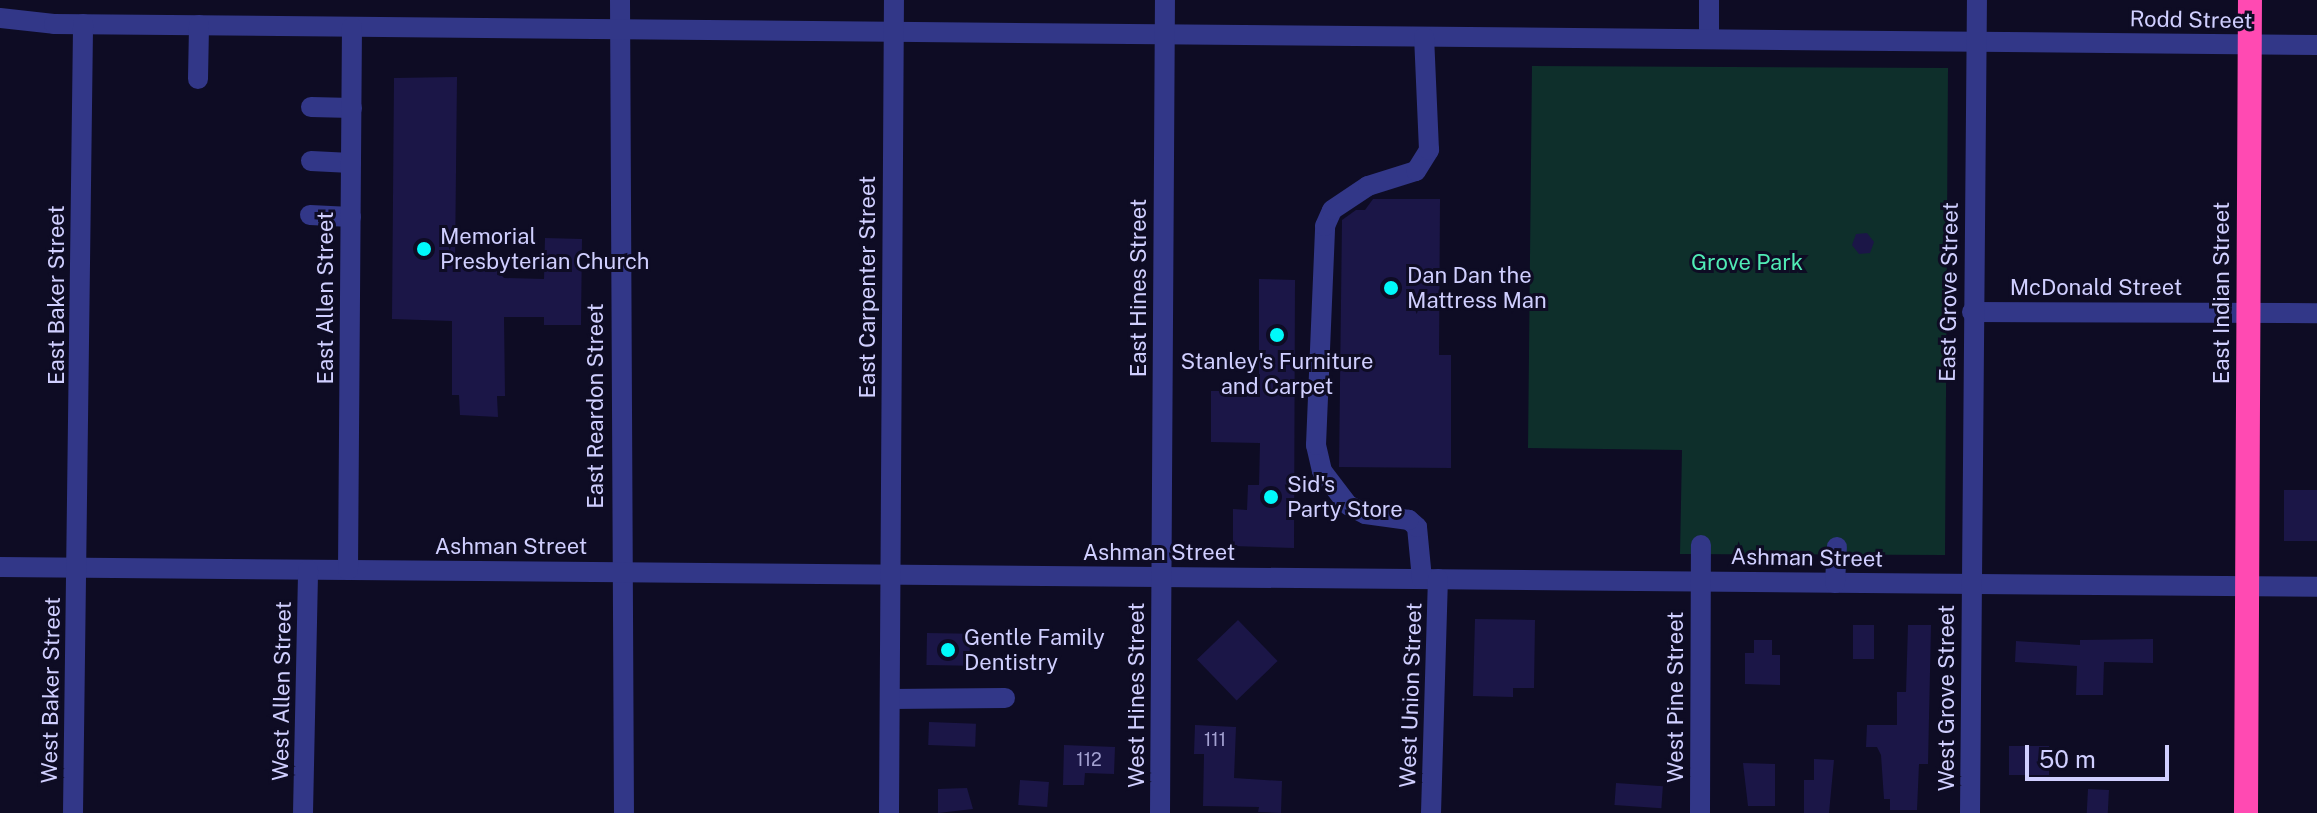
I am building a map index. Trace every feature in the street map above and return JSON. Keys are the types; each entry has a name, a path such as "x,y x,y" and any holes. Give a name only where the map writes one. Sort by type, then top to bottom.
{"highway":[{"name":"East Indian Street","path":"2246,813 2250,0"}],"street":[{"name":"East Reardon Street","path":"620,0 624,813"},
{"name":"East Carpenter Street","path":"889,813 894,0"},
{"name":"East Hines Street","path":"1162,577 1165,0"},
{"path":"1709,0 1709,39"},
{"name":"East Grove Street","path":"1971,584 1977,0"},
{"name":"Rodd Street","path":"0,18 83,24 2317,45"},
{"name":"East Baker Street","path":"78,567 83,24"},
{"path":"198,79 199,25"},
{"name":"East Allen Street","path":"348,570 352,27"},
{"name":"West Union Street","path":"1424,37 1429,150 1416,171 1368,186 1332,210 1325,226 1316,445 1322,471 1348,505 1365,514 1409,520 1417,527 1430,579 1431,813"},
{"path":"311,107 352,108"},
{"path":"311,161 351,163"},
{"path":"310,215 351,217"},
{"name":"McDonald Street","path":"1972,312 2317,313"},
{"name":"West Pine Street","path":"1700,813 1701,545"},
{"path":"1835,583 1837,547"},
{"name":"Ashman Street","path":"0,567 2317,587"},
{"name":"West Baker Street","path":"73,813 78,567"},
{"name":"West Allen Street","path":"303,813 308,570"},
{"name":"West Hines Street","path":"1160,813 1162,577"},
{"name":"West Grove Street","path":"1970,813 1971,584"},
{"path":"890,699 1005,698"}],"green space":[{"name":"Grove Park","path":"1532,66 1948,68 1945,555 1680,554 1682,450 1528,448"}],"building":[{"name":"Memorial Presbyterian Church","path":"457,77 455,264 487,260 504,278 544,279 545,238 582,239 581,325 544,325 544,317 504,317 505,396 497,396 498,417 460,415 459,395 452,395 452,321 392,319 394,78"},
{"name":"Dan Dan the Mattress Man","path":"1373,199 1440,199 1439,355 1451,355 1451,468 1339,467 1342,220 1356,210 1365,210"},
{"path":"1867,233 1874,242 1870,253 1859,254 1852,245 1856,234"},
{"name":"Stanley's Furniture and Carpet","path":"1259,279 1295,280 1294,548 1233,546 1233,509 1247,510 1248,485 1259,485 1260,443 1211,442 1211,391 1259,391"},
{"path":"2284,490 2317,490 2317,541 2284,541"},
{"path":"1475,619 1535,620 1534,688 1513,688 1513,697 1473,696"},
{"path":"1238,620 1278,661 1237,701 1197,660"},
{"path":"1853,625 1874,625 1874,659 1853,659"},
{"path":"1908,625 1931,625 1928,764 1919,764 1917,810 1890,810 1890,799 1884,799 1881,755 1877,747 1866,747 1867,725 1897,725 1897,692 1906,692"},
{"name":"Gentle Family Dentistry","path":"927,633 970,634 969,666 926,665"},
{"path":"2153,639 2153,663 2104,662 2103,695 2076,695 2077,666 2015,662 2016,641 2080,645 2080,640"},
{"path":"1754,640 1772,640 1772,655 1780,655 1780,685 1745,684 1745,653 1754,653"},
{"path":"929,722 976,724 975,747 928,745"},
{"path":"1195,725 1236,727 1234,778 1282,781 1281,813 1258,812 1259,807 1203,806 1204,754 1194,754"},
{"path":"1064,745 1115,747 1114,774 1085,773 1084,785 1063,785"},
{"path":"2009,746 2049,746 2049,775 2009,775"},
{"path":"1814,759 1834,760 1829,813 1804,813 1804,780 1814,780"},
{"path":"1743,763 1775,764 1775,806 1748,806"},
{"path":"1020,780 1049,782 1047,807 1018,805"},
{"path":"1616,783 1663,786 1661,808 1614,805"},
{"path":"967,788 973,809 938,813 938,789"},
{"path":"2088,789 2109,790 2108,813 2087,813"}],"place":[{"name":"Memorial Presbyterian Church","path":"424,249"},
{"name":"Dan Dan the Mattress Man","path":"1391,288"},
{"name":"Stanley's Furniture and Carpet","path":"1277,335"},
{"name":"Sid's Party Store","path":"1271,497"},
{"name":"Gentle Family Dentistry","path":"948,650"}]}
